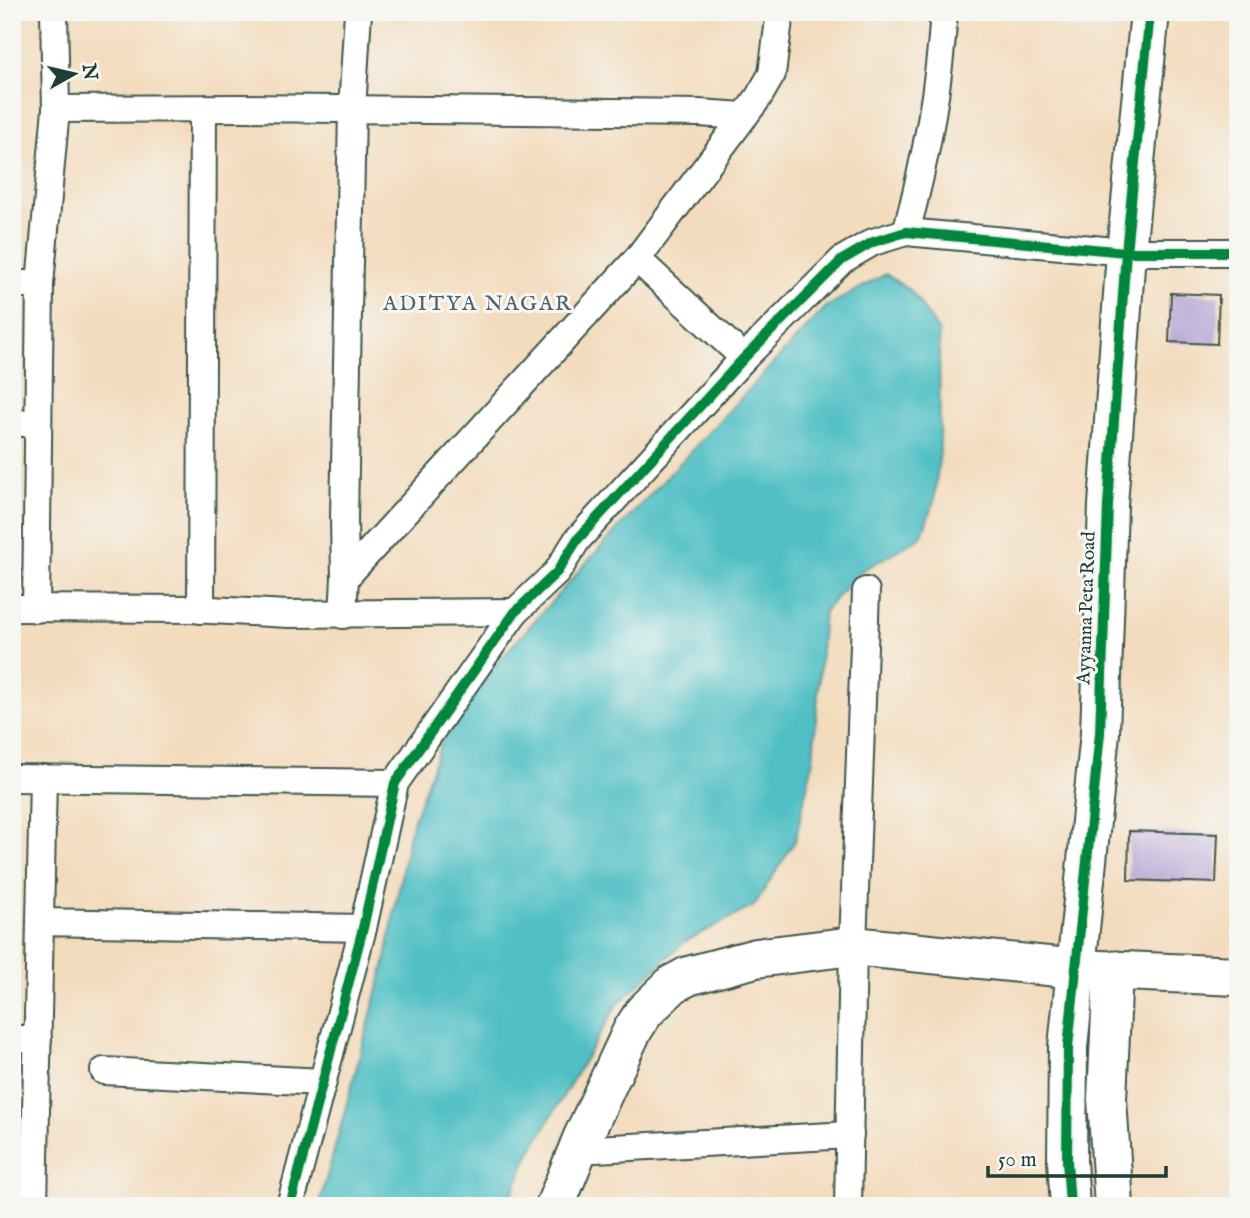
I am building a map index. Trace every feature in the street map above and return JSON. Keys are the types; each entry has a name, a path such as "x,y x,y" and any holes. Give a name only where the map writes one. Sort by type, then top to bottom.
{"street":[{"path":"54,12 56,109 25,423 24,608 342,615 515,612"},
{"path":"342,615 345,578 344,504 352,110 358,12"},
{"path":"345,578 637,259 744,116 772,74 780,12"},
{"path":"906,232 920,182 940,73 944,12"},
{"name":"Ayyanna Peta Road","path":"1070,1206 1067,1161 1068,1047 1095,970 1108,505 1126,252 1150,12"},
{"path":"56,109 699,113 744,116"},
{"path":"201,610 203,109"},
{"path":"290,1206 363,928 395,783 515,612 557,572 576,540 744,358 842,260 873,242 906,232 1126,252 1238,252"},
{"path":"637,259 744,358"},
{"path":"12,284 40,284"},
{"path":"848,1206 853,946 866,591"},
{"path":"12,778 395,783"},
{"path":"27,1190 25,1039 40,922 43,778"},
{"path":"40,922 363,928"},
{"path":"555,1206 577,1150 632,1031 644,1012 673,984 688,976 756,958 853,946 1095,970 1238,976"},
{"path":"1095,970 1114,1206"},
{"path":"104,1071 323,1082"},
{"path":"577,1150 850,1135"}],"water":[{"path":"886,274 913,293 939,332 940,451 934,501 921,537 861,571 824,611 813,761 795,841 754,906 684,942 617,1005 529,1154 507,1206 319,1206 385,963 409,833 444,735 488,673 588,561 826,307"}],"building":[{"path":"1171,293 1219,295 1217,344 1169,342"},
{"path":"1129,831 1218,834 1216,883 1128,880"}],"cycle path":[{"path":"1070,1206 1067,1161 1068,1047 1100,733 1108,505 1126,252 1150,12"},
{"path":"290,1206 363,928 395,783 515,612 557,572 577,540 744,358 842,260 873,242 906,232 1126,252 1238,252"}],"district":[{"name":"ADITYA NAGAR","path":"478,304"}]}
